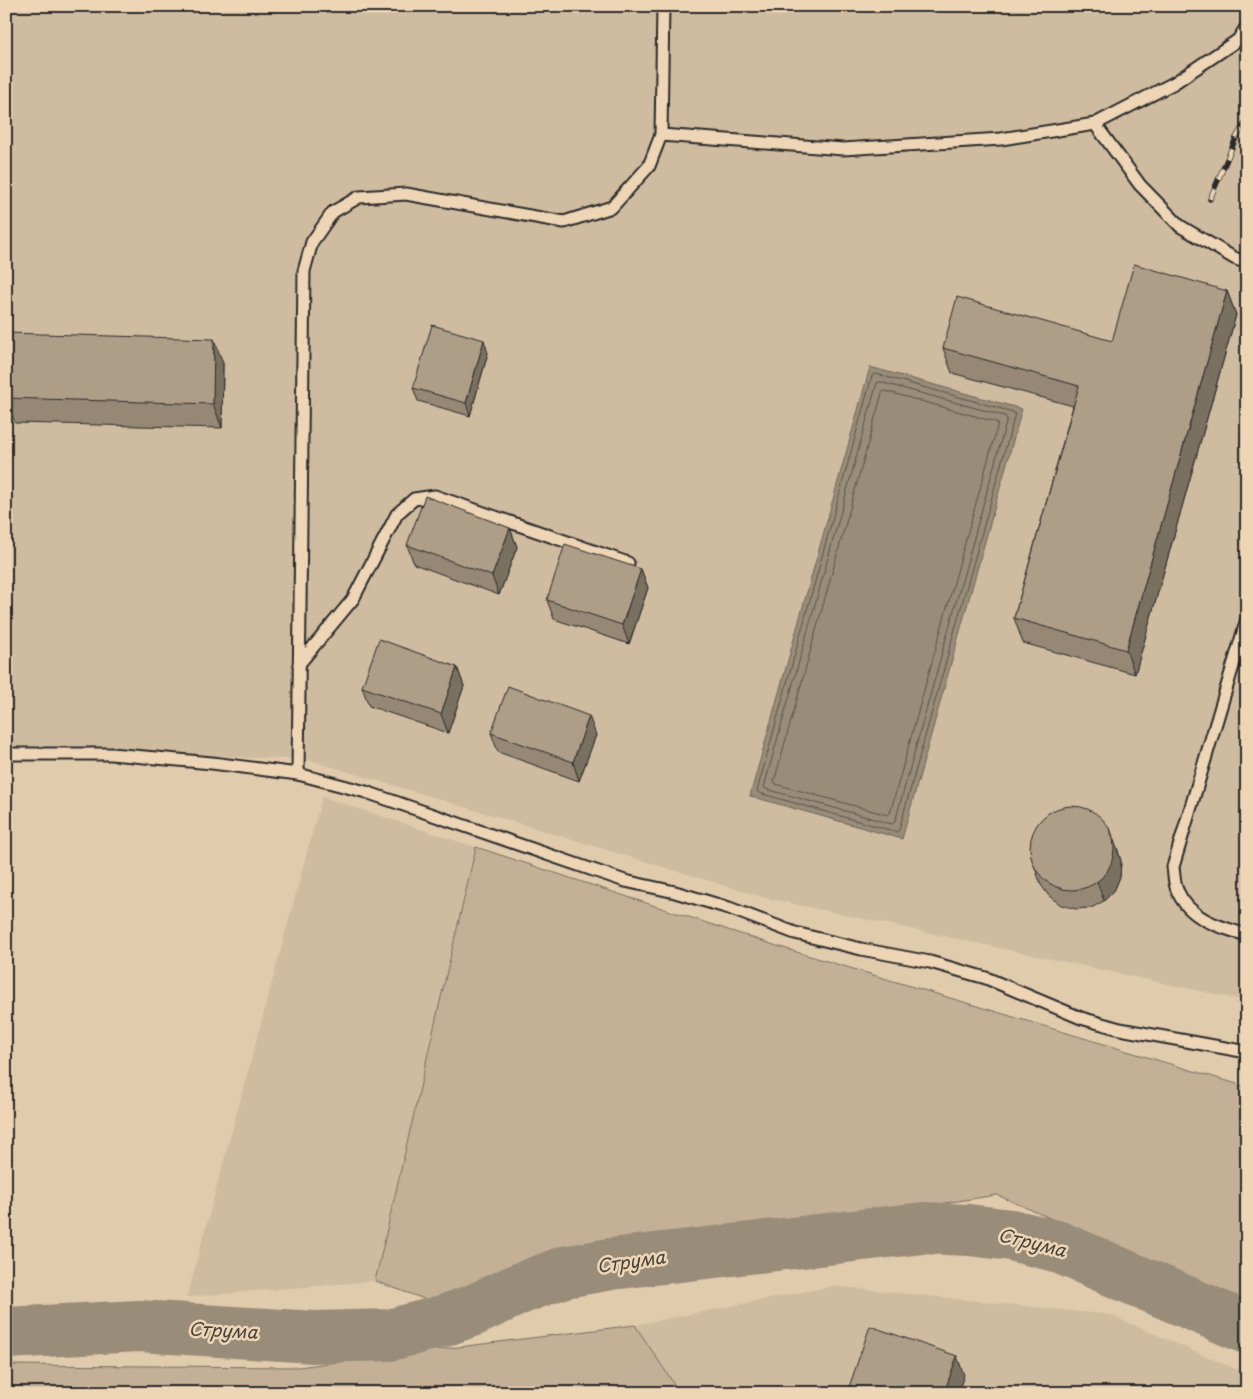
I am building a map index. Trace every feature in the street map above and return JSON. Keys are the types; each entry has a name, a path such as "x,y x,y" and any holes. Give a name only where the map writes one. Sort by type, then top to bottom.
{"lane":[{"path":"298,774 304,271 312,242 332,212 359,197 406,194 564,222 612,207 649,166 662,135 663,6"},
{"path":"662,135 844,149 1001,139 1096,124 1174,83 1238,40 1247,26"},
{"path":"1096,124 1140,185 1180,226 1234,258 1247,262"},
{"path":"299,664 353,599 397,514 414,498 435,496 628,563"},
{"path":"1247,618 1172,867 1176,889 1188,909 1211,924 1247,935"},
{"path":"6,754 111,754 212,763 298,774 366,792 625,881 675,892 729,908 795,933 861,949 930,962 986,978 1081,1018 1120,1029 1247,1052"}],"shaded area":[{"path":"6,6 1247,6 1247,1001 766,898 309,760 6,748"},
{"path":"322,797 476,847 375,1281 187,1297"},
{"path":"476,847 780,947 1247,1087 1247,1304 997,1195 534,1266 435,1303 375,1281"},
{"path":"834,1286 1110,1315 1247,1374 1247,1393 680,1393 635,1325"},
{"path":"635,1325 680,1393 6,1393 6,1365 298,1367"}],"water":[{"path":"870,367 1022,409 902,839 750,796"}],"building":[{"path":"1134,264 1227,291 1126,650 1014,618 1079,386 943,348 957,297 1112,341"},
{"path":"432,325 484,340 466,403 413,388"},
{"path":"7,333 214,339 213,404 6,398"},
{"path":"425,496 510,528 492,576 407,545"},
{"path":"565,544 641,569 622,625 547,600"},
{"path":"379,639 457,667 441,714 362,687"},
{"path":"508,686 589,716 573,762 491,733"},
{"path":"1072,806 1088,809 1102,818 1111,832 1114,848 1111,864 1102,878 1088,887 1072,890 1056,887 1042,878 1033,864 1030,848 1033,832 1042,818 1056,809"},
{"path":"870,1326 957,1356 944,1393 847,1393"}],"waterway":[{"name":"Струма","path":"6,1333 139,1326 314,1337 390,1335 443,1321 474,1310 519,1289 564,1272 611,1264 923,1228 969,1230 1011,1235 1056,1246 1247,1328"}],"railway":[{"path":"1210,199 1236,138 1247,120"}]}
